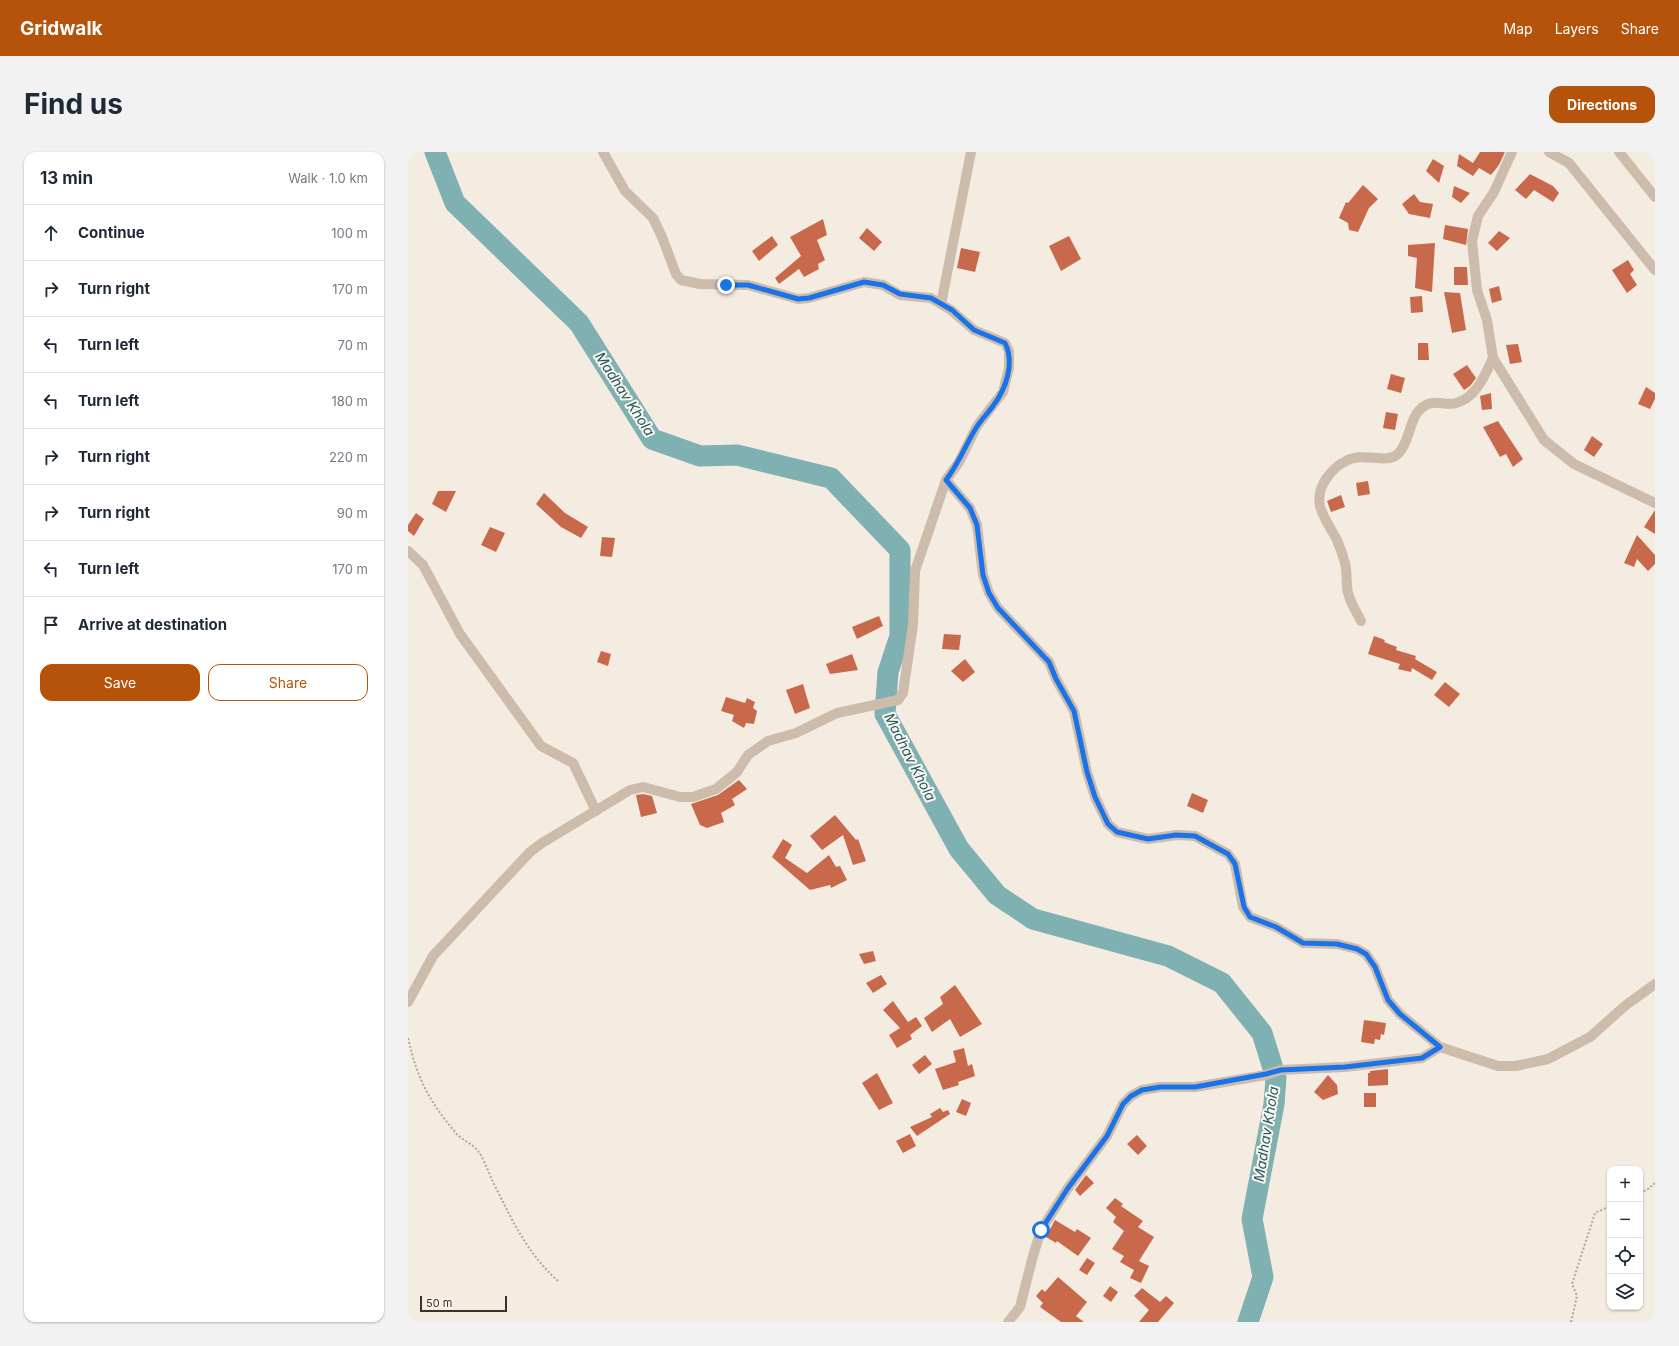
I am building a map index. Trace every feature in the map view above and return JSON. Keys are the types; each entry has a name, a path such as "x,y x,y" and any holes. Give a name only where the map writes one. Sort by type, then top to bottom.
{"street":[{"path":"408,1002 424,969 433,956 530,852 542,843 630,790 643,786 680,798 692,797 716,789 737,772 748,755 768,741 796,733 837,712 898,700 903,693 914,625 916,571 946,480 959,462 977,426 1003,392 1009,368 1009,351 1005,343 974,330 952,310 931,298 900,294 883,285 864,282 809,298 798,299 748,285 700,284 681,280 676,274 653,218 625,191 603,152"},
{"path":"941,304 971,152"},
{"path":"1512,152 1494,192 1478,216 1472,241 1477,290 1487,320 1493,358 1544,440 1574,464 1655,503"},
{"path":"1549,152 1569,163 1655,270"},
{"path":"1619,152 1655,197"},
{"path":"1361,621 1348,596 1345,564 1337,541 1325,521 1320,505 1320,488 1331,472 1346,460 1362,456 1389,459 1397,454 1404,445 1417,412 1429,403 1456,403 1472,394 1480,384 1493,358"},
{"path":"946,480 970,508 977,525 983,575 989,593 998,608 1049,662 1056,679 1074,711 1087,772 1095,797 1108,824 1117,832 1148,839 1176,835 1195,836 1228,854 1235,864 1244,907 1250,917 1276,927 1303,943 1337,944 1357,949 1366,954 1375,967 1388,1000 1400,1014 1440,1047 1498,1066 1516,1066 1548,1059 1590,1037 1626,1005 1655,984"},
{"path":"408,551 424,565 460,634 541,746 564,756 573,763 596,811"},
{"path":"1008,1322 1020,1307 1041,1230 1068,1188 1107,1136 1123,1104 1131,1096 1142,1090 1160,1087 1195,1087 1281,1070 1345,1067 1422,1058 1440,1047"}],"path":[{"path":"408,1038 416,1072 433,1104 456,1134 478,1150 529,1251 559,1282"},
{"path":"1643,1192 1655,1183"},
{"path":"1571,1322 1577,1296 1572,1284 1595,1212 1607,1207"}],"building":[{"path":"1480,152 1505,152 1499,165 1491,175 1479,168 1473,176 1457,166 1459,154 1473,163"},
{"path":"1433,159 1444,166 1439,183 1426,171"},
{"path":"1530,174 1553,186 1559,193 1553,202 1534,190 1526,199 1515,190"},
{"path":"1363,185 1378,199 1369,208 1358,232 1349,230 1348,223 1339,218 1346,202 1348,203"},
{"path":"1454,186 1470,193 1461,203 1452,197"},
{"path":"1414,194 1420,202 1433,204 1430,218 1409,214 1402,204"},
{"path":"823,219 827,235 817,240 825,260 818,264 819,269 804,277 799,269 779,284 775,278 801,256 790,237"},
{"path":"1445,225 1468,229 1466,245 1443,239"},
{"path":"867,228 882,242 874,251 859,238"},
{"path":"1499,231 1510,238 1497,251 1488,243"},
{"path":"772,236 778,245 759,261 752,251"},
{"path":"1069,236 1081,259 1061,271 1049,246"},
{"path":"1435,243 1432,292 1415,288 1417,258 1408,256 1408,245"},
{"path":"961,248 980,252 975,272 957,268"},
{"path":"1628,260 1634,270 1630,274 1637,285 1627,293 1612,270"},
{"path":"1454,267 1467,267 1468,285 1454,285"},
{"path":"1499,286 1502,300 1492,303 1489,289"},
{"path":"1444,292 1460,293 1466,330 1452,333"},
{"path":"1422,296 1423,312 1411,313 1410,297"},
{"path":"1418,343 1428,343 1429,360 1418,360"},
{"path":"1518,344 1522,362 1510,364 1506,345"},
{"path":"1467,365 1476,378 1470,386 1464,390 1453,374"},
{"path":"1391,374 1405,378 1401,393 1387,389"},
{"path":"1646,387 1655,393 1655,399 1650,409 1638,404"},
{"path":"1491,393 1492,409 1482,410 1480,396"},
{"path":"1386,412 1398,414 1395,430 1383,428"},
{"path":"1498,421 1523,459 1513,467 1506,454 1500,457 1483,427"},
{"path":"1592,436 1603,444 1594,457 1584,450"},
{"path":"1368,481 1370,494 1358,496 1356,483"},
{"path":"438,491 456,491 446,512 432,504"},
{"path":"544,493 565,513 588,527 581,538 561,527 536,504"},
{"path":"1341,495 1345,507 1331,512 1327,501"},
{"path":"1655,510 1655,534 1644,527"},
{"path":"416,513 424,519 414,536 408,531 408,525"},
{"path":"490,527 505,533 496,552 481,545"},
{"path":"1637,535 1655,555 1655,564 1648,571 1637,559 1634,567 1624,563"},
{"path":"602,537 615,538 612,557 600,556"},
{"path":"879,616 883,626 857,639 852,627"},
{"path":"944,634 961,635 959,650 942,649"},
{"path":"1374,636 1397,647 1396,650 1416,656 1415,659 1437,672 1432,680 1412,668 1411,672 1398,669 1400,664 1368,654"},
{"path":"601,651 611,654 608,666 597,662"},
{"path":"852,654 858,670 830,674 826,664"},
{"path":"965,659 975,672 963,682 951,671"},
{"path":"1445,682 1460,694 1449,707 1434,695"},
{"path":"803,684 810,708 795,714 786,690"},
{"path":"726,697 745,703 747,698 755,702 753,708 757,711 754,724 746,723 744,728 732,721 734,715 721,711"},
{"path":"739,780 747,789 732,799 735,805 721,813 724,822 707,828 700,825 691,804 718,795"},
{"path":"1192,793 1208,800 1203,813 1187,806"},
{"path":"643,794 652,796 657,813 641,817 636,795"},
{"path":"835,815 856,840 858,839 866,861 853,865 843,835 822,850 810,836"},
{"path":"783,839 792,845 785,858 807,873 829,855 836,867 840,866 847,880 831,888 830,885 810,890 772,857"},
{"path":"873,951 876,961 864,964 859,954"},
{"path":"881,975 887,984 873,993 866,983"},
{"path":"955,985 982,1024 960,1037 950,1019 932,1032 924,1018 943,1004 940,997"},
{"path":"893,1001 908,1022 916,1017 922,1026 910,1035 912,1039 897,1048 889,1035 900,1028 883,1010"},
{"path":"1364,1020 1386,1023 1384,1035 1381,1034 1380,1040 1375,1039 1374,1044 1361,1042"},
{"path":"964,1048 968,1066 972,1064 975,1076 958,1082 959,1085 943,1090 935,1069 956,1062 953,1051"},
{"path":"925,1055 932,1064 919,1074 912,1065"},
{"path":"1388,1069 1388,1085 1368,1086 1368,1073 1370,1073 1370,1071"},
{"path":"877,1073 893,1103 879,1110 862,1083"},
{"path":"1328,1075 1337,1085 1338,1094 1323,1100 1314,1092"},
{"path":"1364,1093 1376,1093 1376,1107 1364,1107"},
{"path":"962,1099 971,1103 966,1116 956,1112"},
{"path":"940,1108 943,1112 948,1110 950,1114 917,1136 910,1127 932,1117 930,1114"},
{"path":"910,1134 916,1146 903,1153 896,1141"},
{"path":"1137,1135 1147,1146 1138,1155 1127,1144"},
{"path":"1086,1175 1094,1183 1080,1196 1075,1190"},
{"path":"1115,1198 1123,1204 1121,1206 1143,1221 1138,1227 1154,1237 1139,1261 1149,1266 1141,1283 1130,1278 1134,1270 1120,1262 1124,1256 1112,1249 1124,1231 1113,1222 1116,1217 1106,1208"},
{"path":"1055,1220 1075,1232 1077,1229 1091,1238 1078,1256 1057,1241 1056,1243 1046,1237"},
{"path":"1087,1258 1095,1263 1087,1275 1079,1270"},
{"path":"1058,1277 1087,1302 1076,1316 1084,1322 1061,1322 1040,1307 1043,1303 1036,1296 1042,1289 1045,1292"},
{"path":"1110,1286 1118,1292 1111,1302 1103,1296"},
{"path":"1142,1288 1160,1302 1166,1296 1174,1303 1158,1322 1139,1322 1149,1310 1134,1296"}],"waterway":[{"name":"Madhav Khola","path":"435,152 455,203 579,323 652,439 700,456 737,455 831,478 900,550 900,636 888,672 885,714 959,849 997,895 1033,919 1168,956 1222,983 1262,1033 1276,1078 1274,1104 1252,1219 1263,1277 1248,1322"}],"route":[{"path":"726,285 748,285 798,299 809,298 864,282 883,285 900,294 931,298 952,310 974,330 1005,343 1009,351 1009,368 1003,392 977,426 959,462 946,480 970,508 977,525 983,575 989,593 998,608 1049,662 1056,679 1074,711 1087,772 1095,797 1108,824 1117,832 1148,839 1160,839 1176,835 1195,836 1228,854 1235,864 1244,907 1250,917 1276,927 1303,943 1337,944 1357,949 1366,954 1375,967 1388,1000 1400,1014 1440,1047 1422,1058 1345,1067 1281,1070 1195,1087 1160,1087 1142,1090 1131,1096 1123,1104 1107,1136 1068,1188 1041,1230"}]}
